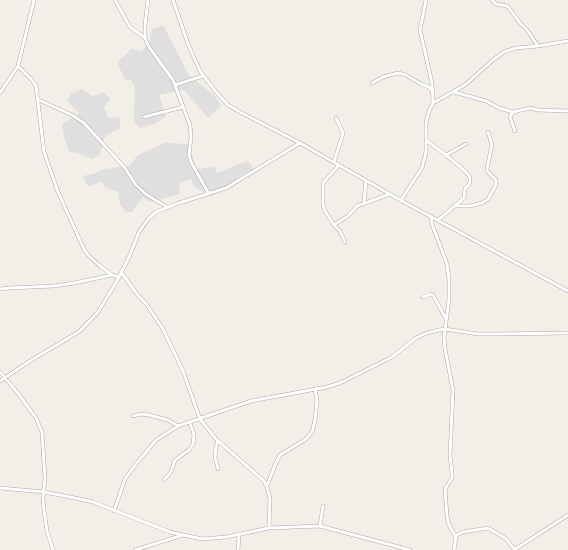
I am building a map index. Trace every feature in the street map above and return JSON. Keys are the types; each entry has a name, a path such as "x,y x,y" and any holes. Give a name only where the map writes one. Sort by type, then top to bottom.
{"street":[{"path":"1,90 18,66 34,0"},
{"path":"115,0 130,27 145,38"},
{"path":"148,0 145,38 149,47 175,85 190,125 191,137 189,155 197,175 209,194"},
{"path":"173,0 191,51 203,76 228,104 240,112 300,143 568,291"},
{"path":"401,200 422,168 426,152 425,136 429,111 433,103 432,83 420,30 426,0"},
{"path":"492,0 496,4 507,6 538,46"},
{"path":"433,103 466,86 494,59 504,52 516,48 568,41"},
{"path":"18,66 36,86 39,100 44,152 66,213 88,255 112,275 119,277"},
{"path":"372,83 383,76 391,74 404,74 429,87 432,92"},
{"path":"175,85 203,76"},
{"path":"454,92 486,100 499,108 513,112 530,108 542,111 568,111"},
{"path":"39,100 72,115 84,123 125,168 136,186 147,195 167,207"},
{"path":"144,117 183,107"},
{"path":"513,112 510,117 515,131"},
{"path":"334,162 343,133 336,118"},
{"path":"454,206 470,206 482,203 488,199 496,185 496,180 487,169 492,144 488,132"},
{"path":"426,140 446,155 470,177 469,185 466,188 464,198 438,220"},
{"path":"0,381 80,331 98,312 119,277 139,232 148,219 156,212 226,188 300,143"},
{"path":"446,155 466,144"},
{"path":"339,165 325,180 322,187 323,205 325,211 340,231 345,242"},
{"path":"364,203 366,180"},
{"path":"334,225 348,216 357,206 390,194"},
{"path":"431,216 432,224 447,264 449,280 445,350 452,390 450,455 452,478 445,489 449,525 456,537 454,550"},
{"path":"121,272 137,294 147,304 163,329 185,377 200,420 218,441 267,486 270,498 269,528"},
{"path":"0,289 54,286 112,275"},
{"path":"423,297 431,294 434,295 446,319"},
{"path":"114,511 125,479 136,464 156,440 178,426 200,420 251,401 340,383 392,357 416,338 427,333 445,329 478,334 568,333"},
{"path":"0,372 36,418 42,432 46,524 53,550"},
{"path":"267,486 274,464 280,455 306,439 312,432 315,420 315,389"},
{"path":"133,416 141,414 149,415 168,420 178,426"},
{"path":"164,480 170,472 175,460 189,450 193,444 194,434 190,423"},
{"path":"218,441 215,457 218,469"},
{"path":"0,488 44,492 87,501 163,530 202,538 239,534 269,528 320,526 410,550"},
{"path":"320,526 322,506"},
{"path":"456,537 463,532 488,528 505,538 514,550 568,515"},
{"path":"238,550 239,534"},
{"path":"135,550 183,535"}],"shaded area":[{"path":"163,25 189,75 216,97 221,106 208,118 184,90 159,95 166,116 155,124 140,128 134,121 135,87 131,80 126,81 117,63 131,49 142,51 150,41 151,30"},
{"path":"82,89 92,96 104,92 110,99 104,108 108,118 120,117 120,128 105,136 100,154 92,159 78,153 69,152 64,137 62,124 79,113 67,101 71,94"},
{"path":"165,143 188,144 196,169 215,167 217,173 246,161 251,164 253,169 238,177 227,189 211,196 193,186 191,179 179,184 180,194 150,202 143,197 132,212 126,212 120,205 118,192 105,187 102,181 88,187 83,176 96,173 104,169 129,166 138,155"}]}
